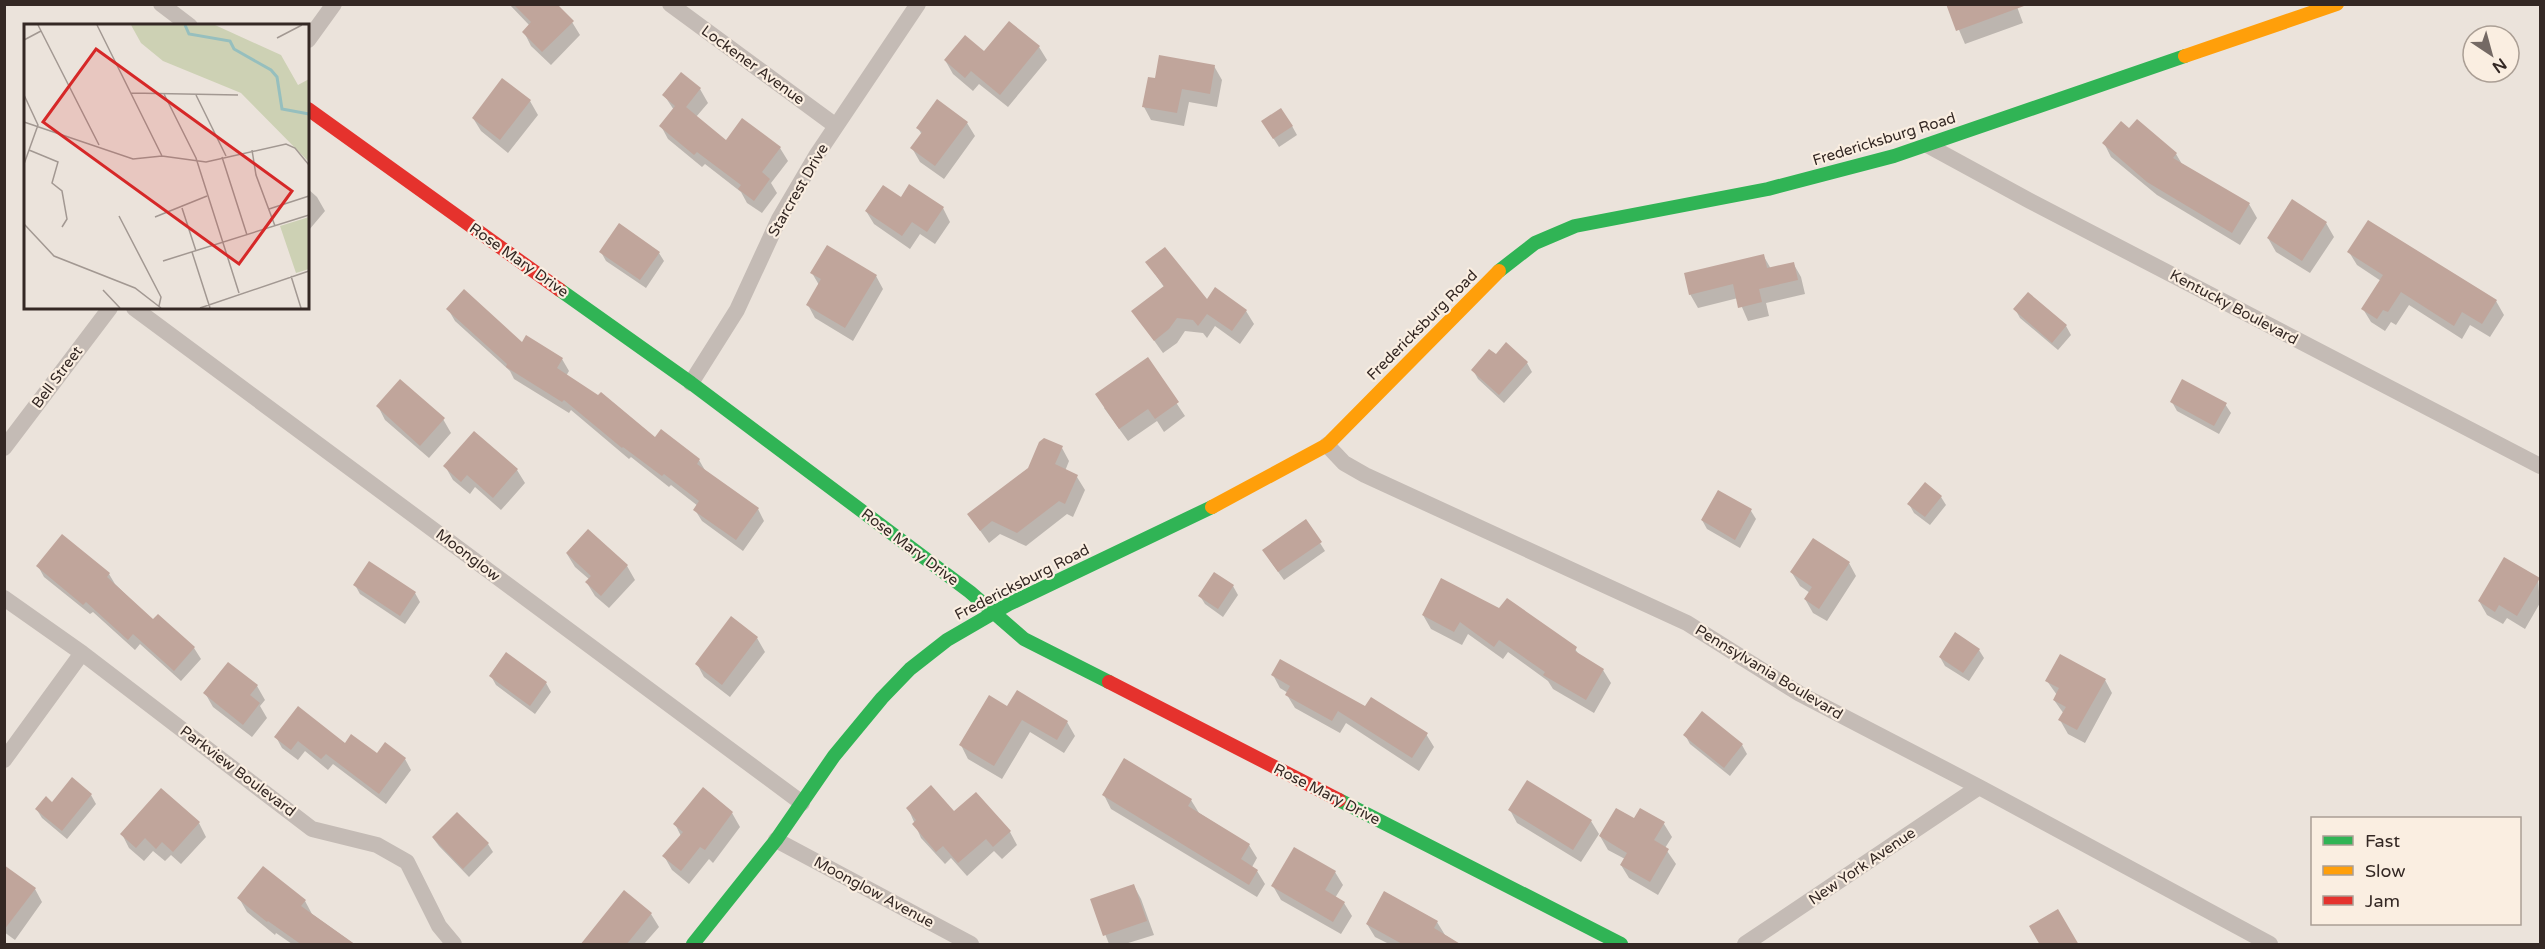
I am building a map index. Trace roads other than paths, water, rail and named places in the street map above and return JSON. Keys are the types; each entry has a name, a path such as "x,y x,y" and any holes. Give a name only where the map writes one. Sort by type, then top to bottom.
{"street":[{"path":"161,4 187,24"},
{"path":"309,39 334,4"},
{"name":"Lockener Avenue","path":"669,4 836,126"},
{"name":"Starcrest Drive","path":"692,383 737,310 779,219 836,126 918,4"},
{"name":"Fredericksburg Road","path":"693,945 776,840 834,756 882,698 910,669 946,640 994,613 1206,510 1327,445 1498,272 1522,251 1545,238 1575,226 1768,189 1929,146 2337,4"},
{"name":"Rose Mary Drive","path":"309,110 692,383 970,592 1024,639 1621,945"},
{"name":"Kentucky Boulevard","path":"1929,146 2030,201 2541,466"},
{"name":"Bell Street","path":"4,448 109,309"},
{"name":"Moonglow","path":"135,309 802,803"},
{"name":"Pennsylvania Boulevard","path":"1327,445 1353,469 1687,623 1800,694 1979,787 2270,945"},
{"name":"Parkview Boulevard","path":"4,598 82,652 312,829 377,845 406,862 439,926 454,945"},
{"path":"4,760 82,652"},
{"name":"New York Avenue","path":"1745,945 1979,787"},
{"name":"Moonglow Avenue","path":"776,840 971,945"}]}
